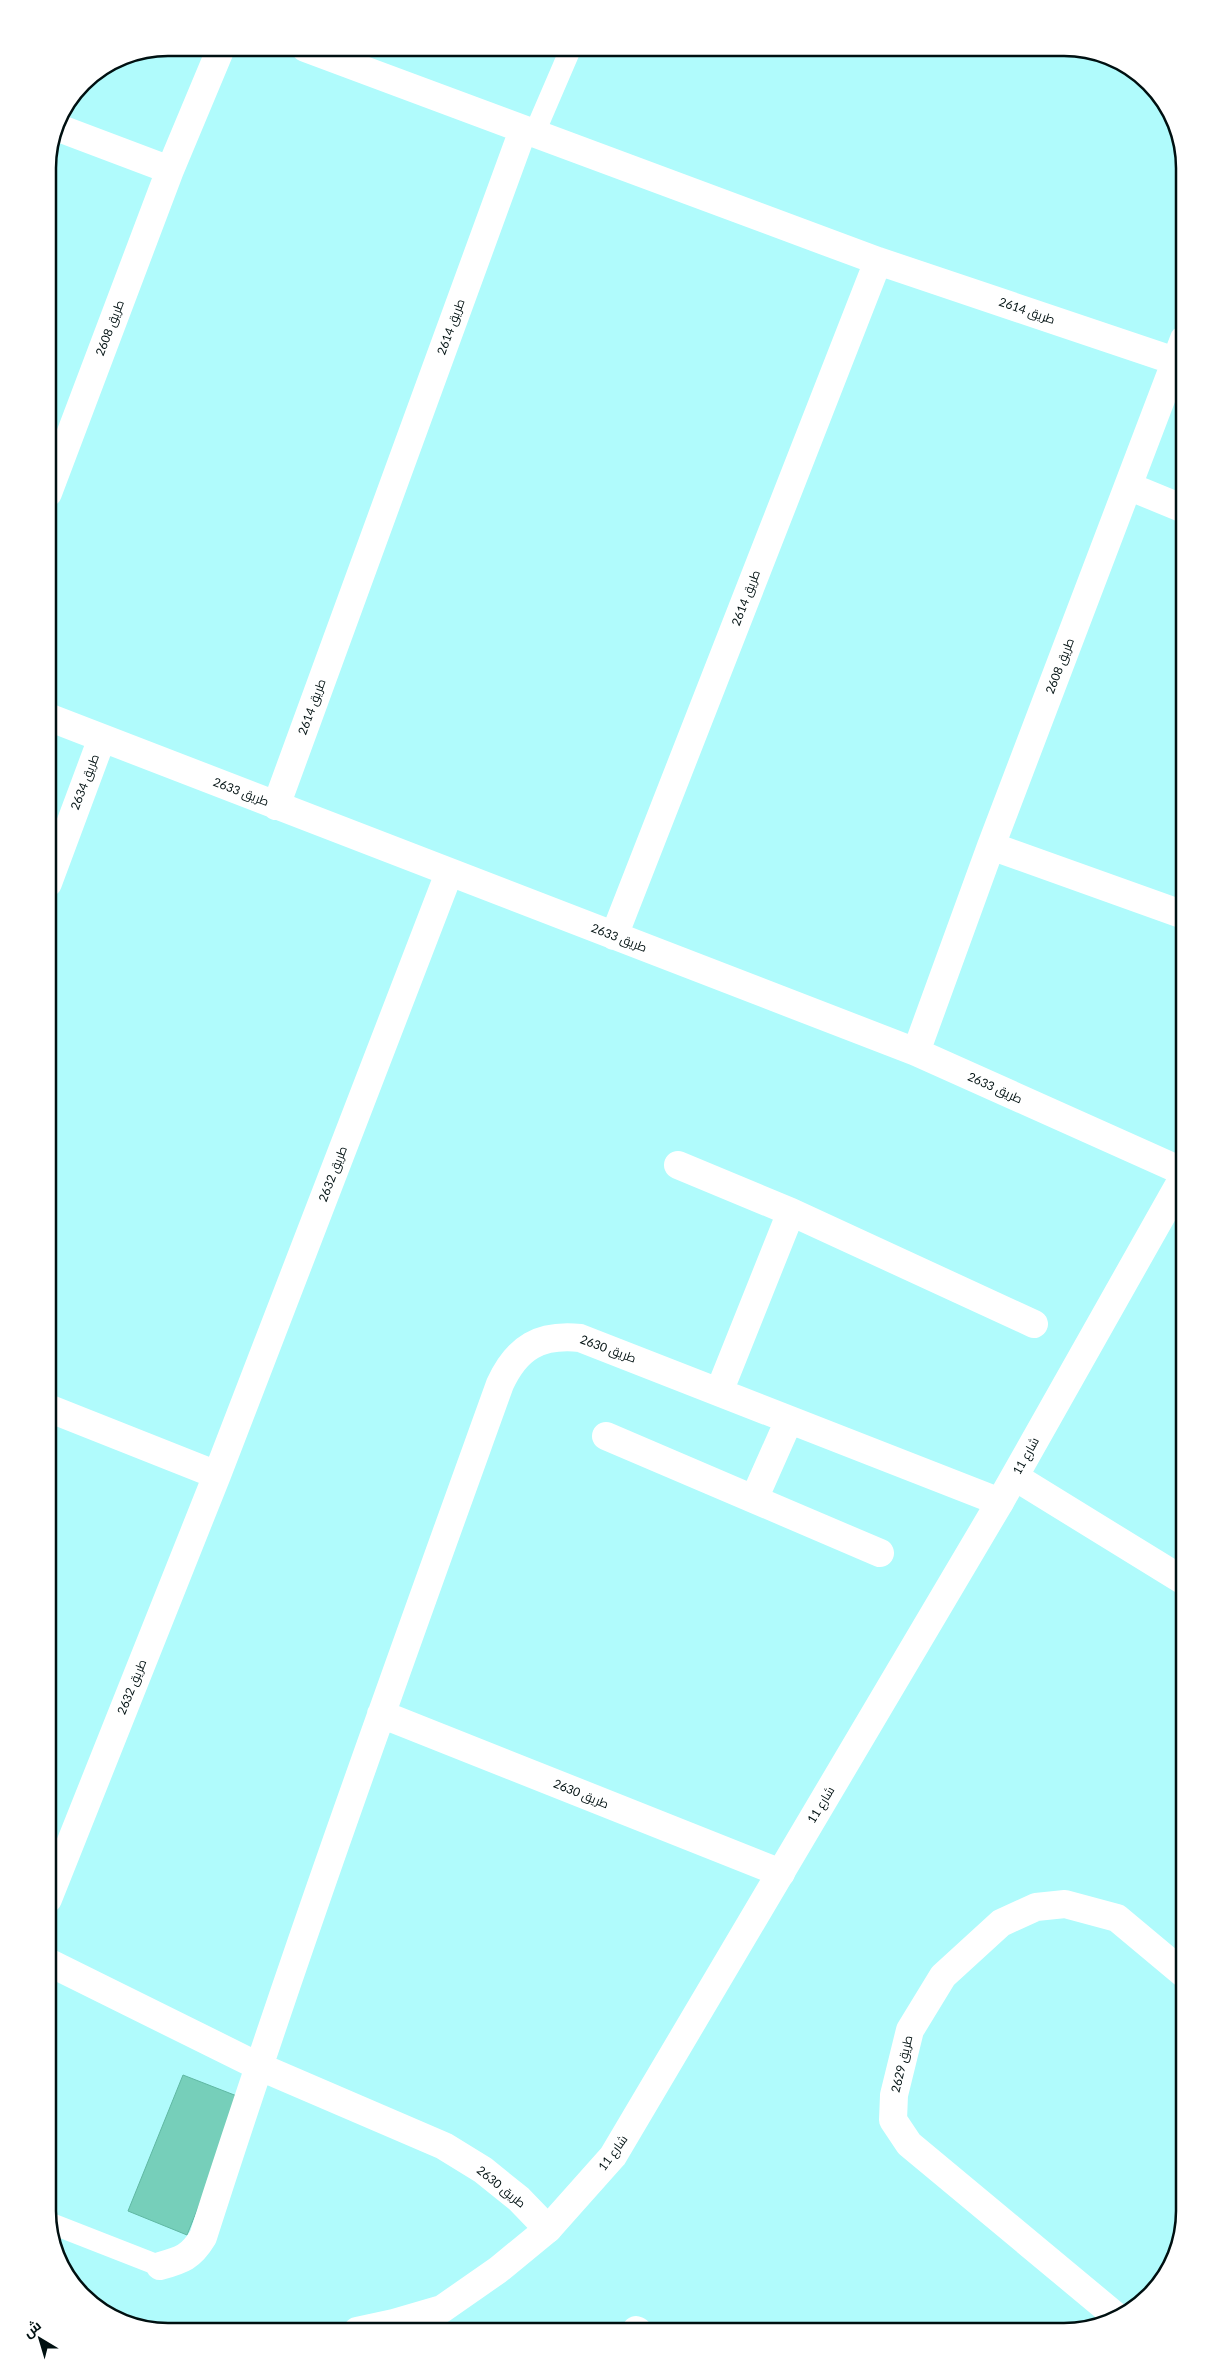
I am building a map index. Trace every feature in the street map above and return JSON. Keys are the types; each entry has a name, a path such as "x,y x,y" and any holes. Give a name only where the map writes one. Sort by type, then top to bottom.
{"street":[{"name":"طريق 2608","path":"56,469 170,170 218,56"},
{"name":"طريق 2614","path":"326,56 878,261 1176,349"},
{"path":"63,130 170,170"},
{"name":"طريق 2614","path":"276,806 528,132"},
{"name":"طريق 2614","path":"614,936 878,261"},
{"name":"طريق 2608","path":"916,1052 1176,360"},
{"path":"1128,486 1176,506"},
{"name":"طريق 2633","path":"56,720 916,1052 1176,1168"},
{"name":"طريق 2634","path":"56,861 102,738"},
{"path":"992,846 1176,912"},
{"name":"طريق 2632","path":"56,1879 217,1475 449,873"},
{"path":"678,1165 790,1212 1034,1324"},
{"name":"شارع 11","path":"387,2323 442,2309 498,2270 548,2229 613,2156 1015,1477 1176,1190"},
{"path":"719,1392 790,1212"},
{"name":"طريق 2630","path":"160,2266 180,2260 194,2252 203,2237 258,2066 381,1714 500,1384 507,1368 518,1355 531,1345 546,1338 563,1336 580,1338 1000,1502"},
{"path":"56,1411 217,1475"},
{"path":"754,1499 790,1420"},
{"path":"606,1436 880,1553"},
{"path":"1015,1477 1176,1576"},
{"name":"طريق 2630","path":"381,1714 780,1873"},
{"name":"طريق 2629","path":"1111,2312 909,2144 893,2120 894,2095 910,2030 943,1976 1002,1923 1036,1907 1065,1904 1117,1918 1176,1967"},
{"path":"56,1966 258,2066"},
{"name":"طريق 2630","path":"258,2066 444,2146 483,2170 548,2229"},
{"path":"424,2323 442,2309"}],"lane":[{"path":"528,132 567,56"},
{"path":"57,2226 160,2266"}],"building":[{"path":"183,2075 242,2098 187,2235 128,2211"}]}
